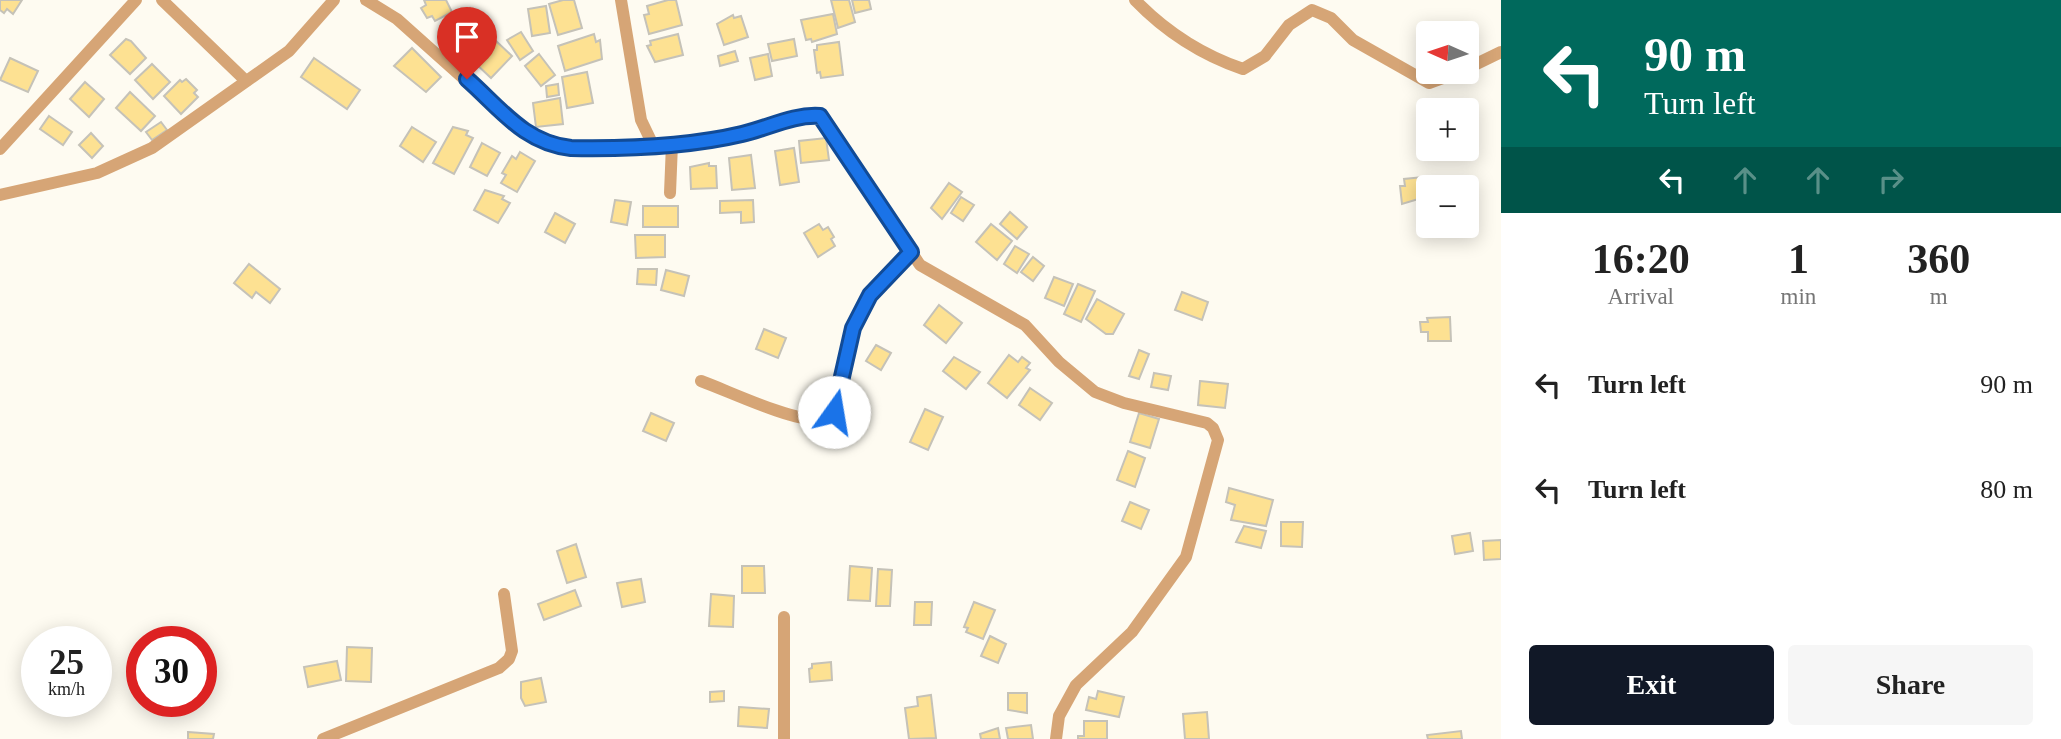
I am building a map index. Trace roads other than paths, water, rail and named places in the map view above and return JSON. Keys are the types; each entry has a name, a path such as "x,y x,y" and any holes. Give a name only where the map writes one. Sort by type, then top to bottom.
{"street":[{"path":"0,149 136,0"},
{"path":"162,0 246,81"},
{"path":"0,195 97,173 152,148 289,51 334,0"},
{"path":"366,0 397,19 519,128 552,146 597,149 672,144 741,134 808,115 820,116 920,265 1025,326 1059,362 1095,391 1124,403 1207,423 1213,428 1218,440 1186,557 1132,632 1076,685 1059,716 1056,739"},
{"path":"621,0 641,120 653,145"},
{"path":"1135,0 1169,31 1214,59 1243,69 1265,56 1289,25 1312,10 1331,18 1353,40 1416,76"},
{"path":"1479,63 1501,52"},
{"path":"670,193 672,144"},
{"path":"701,381 796,416 820,420 829,417 834,412 853,328 870,295 911,252"},
{"path":"323,739 499,668 509,659 512,651 504,594"},
{"path":"784,617 784,739"}]}
